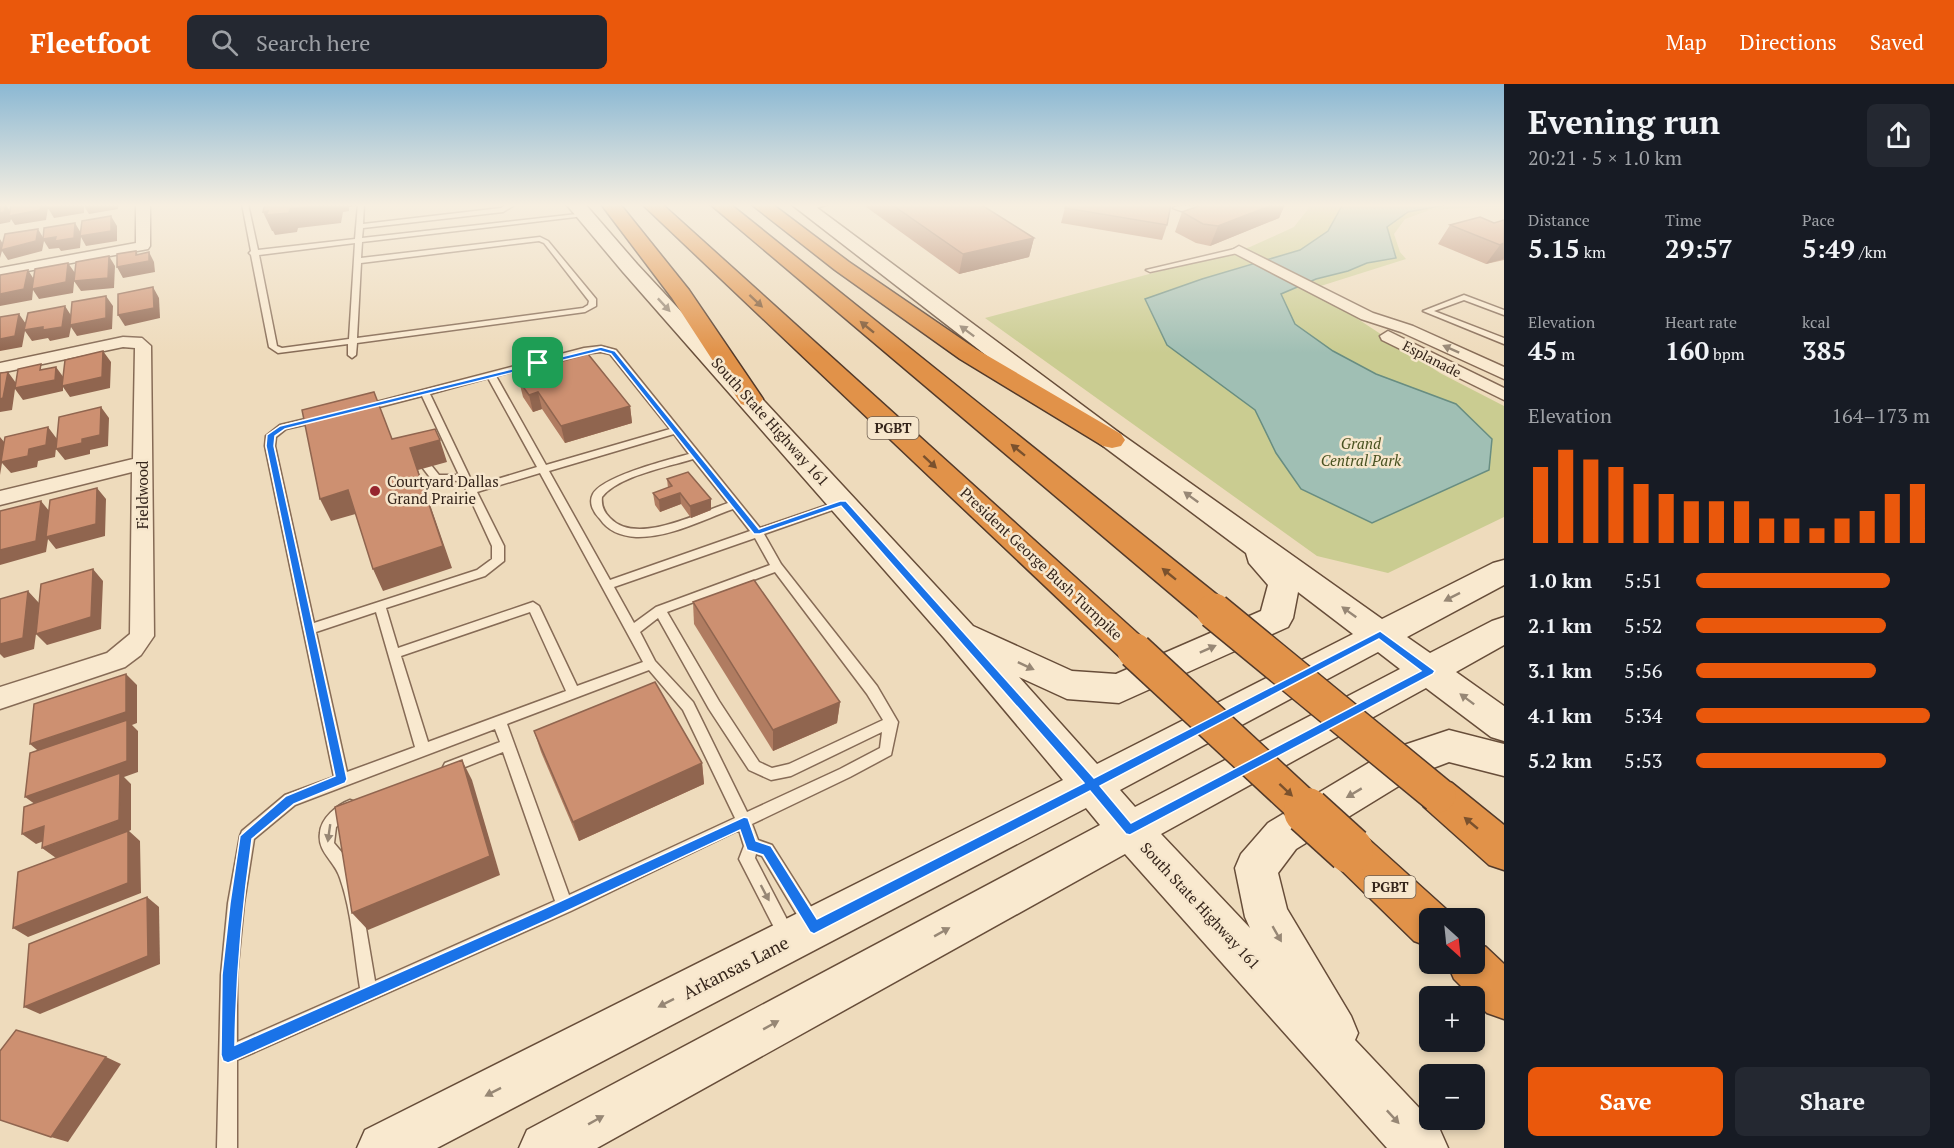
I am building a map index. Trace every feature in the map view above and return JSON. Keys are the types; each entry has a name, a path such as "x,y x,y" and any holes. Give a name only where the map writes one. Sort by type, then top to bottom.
{"highway":[{"path":"649,254 681,295 750,399"},
{"name":"President George Bush Turnpike","path":"705,254 1419,915"},
{"path":"779,254 1504,851"},
{"path":"826,254 968,354 1112,440"},
{"path":"1481,974 1504,996"}],"main road":[{"name":"South State Highway 161","path":"618,254 956,629 1130,830 1422,1148"},
{"path":"872,254 1112,440 1504,726"},
{"path":"956,629 1014,661 1067,685 1119,689 1276,618 1284,583 1245,537"},
{"name":"Arkansas Lane","path":"383,1148 1504,571"},
{"path":"545,1148 1504,630"},
{"path":"1364,1085 1267,917 1256,868 1282,836 1406,761 1449,746 1504,760"}],"street":[{"path":"0,272 101,254"},
{"name":"Esplanade","path":"1246,254 1323,291 1367,316 1407,329 1504,374"},
{"name":"Esplanade","path":"1367,316 1386,336 1502,392"},
{"name":"Fieldwood","path":"0,368 123,342 136,342 143,346 142,636 117,660 0,698"},
{"path":"0,498 143,463"}],"lane":[{"path":"254,254 273,347 281,351 585,310 592,306 593,301 555,254"},
{"path":"352,355 357,254"},
{"path":"357,261 418,254"},
{"path":"1150,270 1223,254"},
{"path":"1504,313 1464,297 1427,311 1504,341"},
{"path":"228,1055 565,906 744,822 886,751 891,722 872,690 777,567 757,532 613,352 601,349 349,411"},
{"path":"491,375 651,664 688,706 744,822 752,846 747,860 802,934"},
{"path":"310,629 481,573 498,561 498,546 465,478 442,441 425,393"},
{"path":"327,417 283,428 271,435 270,446 341,779"},
{"path":"471,490 677,430"},
{"path":"697,455 636,473 607,486 599,492 596,500 599,511 607,522 619,530 644,533 735,504"},
{"path":"427,467 436,478 465,478"},
{"path":"607,585 843,502"},
{"path":"633,631 660,610 777,567"},
{"path":"394,654 533,606 573,693"},
{"path":"380,607 423,749"},
{"path":"660,610 714,705 754,766 771,774 791,770 891,722"},
{"path":"227,1148 229,975 246,836 290,800 651,664"},
{"path":"499,721 565,906"},
{"path":"438,771 507,745"},
{"path":"359,802 340,813 330,824 327,831 327,845 344,866 351,886 369,993"},
{"path":"752,846 767,850 802,934"}],"green space":[{"name":"Grand Central Park","path":"1225,254 1401,254 1406,259 1308,290 1338,306 1440,373 1504,406 1504,517 1388,573 1317,556 985,318"}],"water":[{"path":"1288,254 1395,254 1396,258 1367,263 1348,271 1316,279 1281,294 1295,324 1333,351 1376,374 1456,404 1492,439 1489,470 1372,523 1301,489 1276,453 1255,410 1167,345 1145,299"}],"building":[{"path":"117,254 149,254 149,261 117,267"},
{"path":"109,256 108,278 74,281 76,262"},
{"path":"68,263 66,282 32,289 35,269"},
{"path":"28,270 24,289 0,294 0,275"},
{"path":"153,287 154,308 118,315 118,294"},
{"path":"106,296 106,318 70,325 72,302"},
{"path":"65,306 62,327 24,330 28,313"},
{"path":"19,314 15,336 0,339 0,317"},
{"path":"103,351 102,377 62,386 65,360"},
{"path":"588,354 630,406 561,426 538,392 529,395 519,381 533,377 528,369 539,366 537,363 530,365 526,359 542,355 549,365"},
{"path":"41,364 40,370 56,367 55,380 15,388 18,369"},
{"path":"8,372 3,398 0,399 0,373"},
{"name":"Courtyard Dallas Grand Prairie","path":"374,392 392,439 435,429 440,440 410,448 443,546 373,569 348,490 320,499 302,410"},
{"path":"101,407 100,435 82,439 82,443 56,449 59,417"},
{"path":"48,427 46,445 29,449 28,456 1,462 5,437"},
{"path":"688,472 711,499 690,506 680,493 659,500 653,493 672,486 667,479"},
{"path":"97,488 96,524 46,537 50,500"},
{"path":"41,501 36,541 0,550 0,511"},
{"path":"93,569 91,617 36,634 41,584"},
{"path":"754,580 840,702 773,730 693,602"},
{"path":"28,591 23,638 0,644 0,599"},
{"path":"126,674 126,712 30,744 34,704"},
{"path":"655,682 702,763 573,822 534,731"},
{"path":"127,720 127,761 25,797 30,753"},
{"path":"462,760 490,856 352,913 335,807"},
{"path":"120,773 119,820 42,848 44,826 22,834 24,807"},
{"path":"128,831 128,883 13,928 18,872"},
{"path":"147,897 148,956 24,1007 29,944"},
{"path":"16,1030 106,1057 51,1137 0,1120 0,1051"}],"place":[{"name":"Courtyard Dallas Grand Prairie","path":"375,491"}],"route":[{"path":"538,363 283,428 271,435 270,446 341,779 290,800 246,836 229,975 228,1055 546,914 744,822 752,846 767,850 814,927 1092,785 1130,830 1430,671 1380,634 1092,785 843,502 757,532 613,352 601,349 584,351 538,363"}]}
